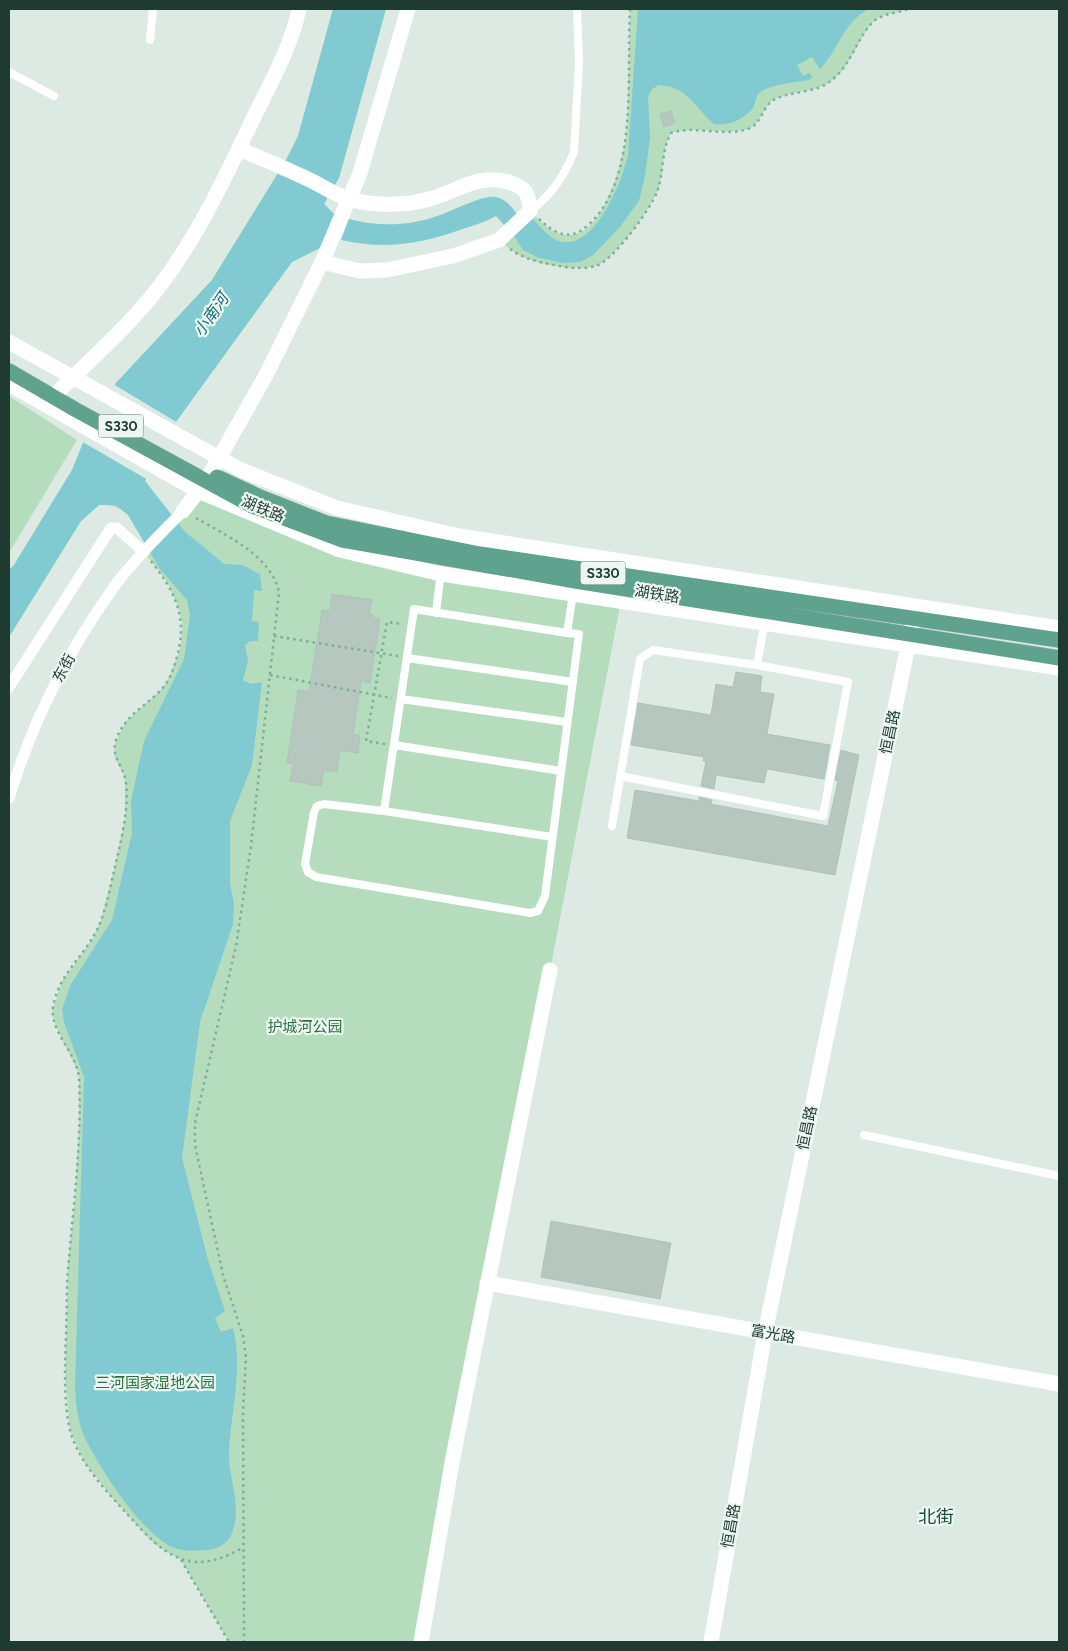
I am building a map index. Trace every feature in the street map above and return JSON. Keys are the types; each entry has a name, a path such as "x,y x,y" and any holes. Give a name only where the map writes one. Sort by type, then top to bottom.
{"main road":[{"name":"S330","path":"9,362 59,391 76,411"},
{"name":"S330","path":"9,371 76,411"},
{"name":"湖铁路","path":"76,411 159,451 204,482 260,497 326,523 443,553 575,581 766,617 910,640 1059,658"},
{"name":"湖铁路","path":"575,581 914,617 1059,640"}],"street":[{"path":"59,391 159,288 176,264 217,193 239,149 285,54 300,9"},
{"path":"184,511 204,482 266,375 322,262 350,200 360,173 408,9"},
{"path":"239,149 276,164 350,200 373,203 429,200 472,182 492,178 507,181 525,189 529,196 530,212 500,240 453,256 387,270 360,271 322,262"},
{"path":"9,342 74,376 241,470 337,508 459,536 1059,628"},
{"path":"9,384 76,411 160,470 204,482 340,550 368,559 440,574 575,581"},
{"name":"东街","path":"9,798 19,764 60,672 114,587 144,552 184,511"},
{"path":"9,687 111,528 117,528 144,552"},
{"name":"恒昌路","path":"711,1642 764,1333 914,617"},
{"path":"910,640 1059,668"},
{"path":"421,1642 453,1457 550,970"},
{"name":"富光路","path":"487,1283 1059,1384"}],"lane":[{"path":"150,40 153,9"},
{"path":"530,212 548,194 568,166 574,152 579,62 577,9"},
{"path":"9,72 54,96"},
{"path":"436,612 443,553"},
{"path":"567,633 575,581"},
{"path":"384,811 414,609 580,634 543,904 538,911 530,913 316,877 308,872 305,864 314,812 317,806 324,804 384,811 552,837"},
{"path":"757,665 766,617"},
{"path":"612,826 620,776 640,659 645,654 653,650 757,665 848,682 823,816 620,776"},
{"path":"407,658 573,682"},
{"path":"401,699 568,722"},
{"path":"394,745 561,771"},
{"path":"864,1135 1059,1176"}],"path":[{"path":"530,212 557,233 568,236 579,232 592,223 610,194 625,148 630,9"},
{"path":"500,240 526,258 563,267 588,268 606,261 642,220 650,206 660,182 671,133 680,131 725,133 750,129 773,101 818,88 835,78 875,20 885,14 910,9"},
{"path":"184,511 261,560 274,577 279,592 250,846 236,946 197,1108 195,1138 223,1275 243,1336 246,1357 243,1410 242,1548 244,1642"},
{"path":"144,552 167,582 177,604 182,623 181,646 168,680 160,691 126,721 115,743 114,755 125,778 125,817 114,870 100,922 93,938 62,981 52,1012 55,1025 79,1074 79,1123 75,1198 68,1262 65,1376 70,1431 84,1462 115,1501 154,1544 181,1560 229,1642"},
{"path":"394,745 366,741 387,622 412,626"},
{"path":"274,636 407,658"},
{"path":"270,675 401,699"},
{"path":"181,1560 220,1560 242,1548"}],"green space":[{"name":"护城河公园","path":"333,9 386,9 339,178 324,204 334,214 320,248 292,262 173,426 145,481 175,519 198,491 340,550 621,601 421,1642 229,1642 181,1560 154,1544 115,1501 84,1462 70,1431 65,1376 68,1262 75,1198 79,1123 79,1074 55,1025 52,1011 62,981 93,938 100,922 114,870 125,817 125,778 114,755 115,743 126,721 160,691 168,680 181,646 182,623 177,604 167,582 144,552 148,547 130,517 118,508 99,505 81,521 9,637 9,570 14,565 72,470 83,443 116,383 212,280 286,160 298,136"},
{"path":"630,9 910,9 885,15 875,20 844,69 837,76 823,86 785,95 772,101 752,127 738,131 689,130 671,133 666,147 661,178 653,200 622,245 604,262 588,268 569,268 528,259 515,253 499,240 530,211 555,232 565,235 579,233 591,225 610,194 622,158 627,129"},
{"path":"9,396 77,440 9,553"}],"water":[{"name":"三河国家湿地公园","path":"333,9 386,9 339,178 324,204 334,214 320,248 292,262 173,426 145,481 185,532 224,564 242,565 260,574 262,591 254,590 252,621 259,622 258,641 250,641 245,645 248,661 243,680 251,684 262,682 252,765 230,821 230,884 234,904 233,924 200,1022 182,1158 208,1260 225,1311 215,1318 221,1332 233,1328 237,1357 236,1387 229,1448 236,1511 235,1522 232,1533 225,1543 217,1548 195,1551 177,1549 168,1545 157,1537 133,1513 102,1469 84,1436 80,1422 75,1387 84,1077 64,1022 62,1009 71,984 112,920 132,833 131,801 144,741 184,659 190,615 187,600 160,569 128,515 116,505 99,505 81,521 9,637 9,570 14,565 72,470 83,443 116,383 212,280 286,160 298,136"},
{"path":"638,9 869,9 860,15 847,29 832,54 820,69 812,57 797,65 803,76 810,73 812,78 778,85 760,92 751,110 737,121 719,125 714,124 690,99 677,89 659,85 652,89 648,97 650,137 645,176 639,201 619,228 593,255 580,262 561,263 537,257 523,250 514,236 496,216 463,229 417,242 374,245 341,240 349,219 382,224 416,222 490,197 496,197 505,201 523,222 532,218 547,234 558,241 571,242 584,236 595,226 605,212 620,181 628,155"}],"pier":[{"path":"113,384 178,423 148,480 81,441"}],"building":[{"path":"671,111 675,123 664,127 660,114"},
{"path":"332,594 372,600 369,614 373,614 373,618 380,619 370,683 361,681 353,734 360,736 358,753 340,750 337,772 324,770 321,786 290,781 293,764 287,763 298,690 309,692 322,610 330,611"},
{"path":"736,672 762,676 760,692 774,694 767,734 830,745 824,779 767,769 764,783 716,775 714,789 701,786 706,761 703,761 704,757 631,745 638,703 711,715 716,684 733,687"},
{"path":"841,750 859,755 835,875 627,838 635,790 699,801 699,797 712,800 711,804 828,826 838,781 835,780"},
{"path":"551,1221 671,1243 660,1299 541,1277"}],"district":[{"name":"北街","path":"936,1517"}],"water label":[{"name":"小南河","path":"211,315"}]}
